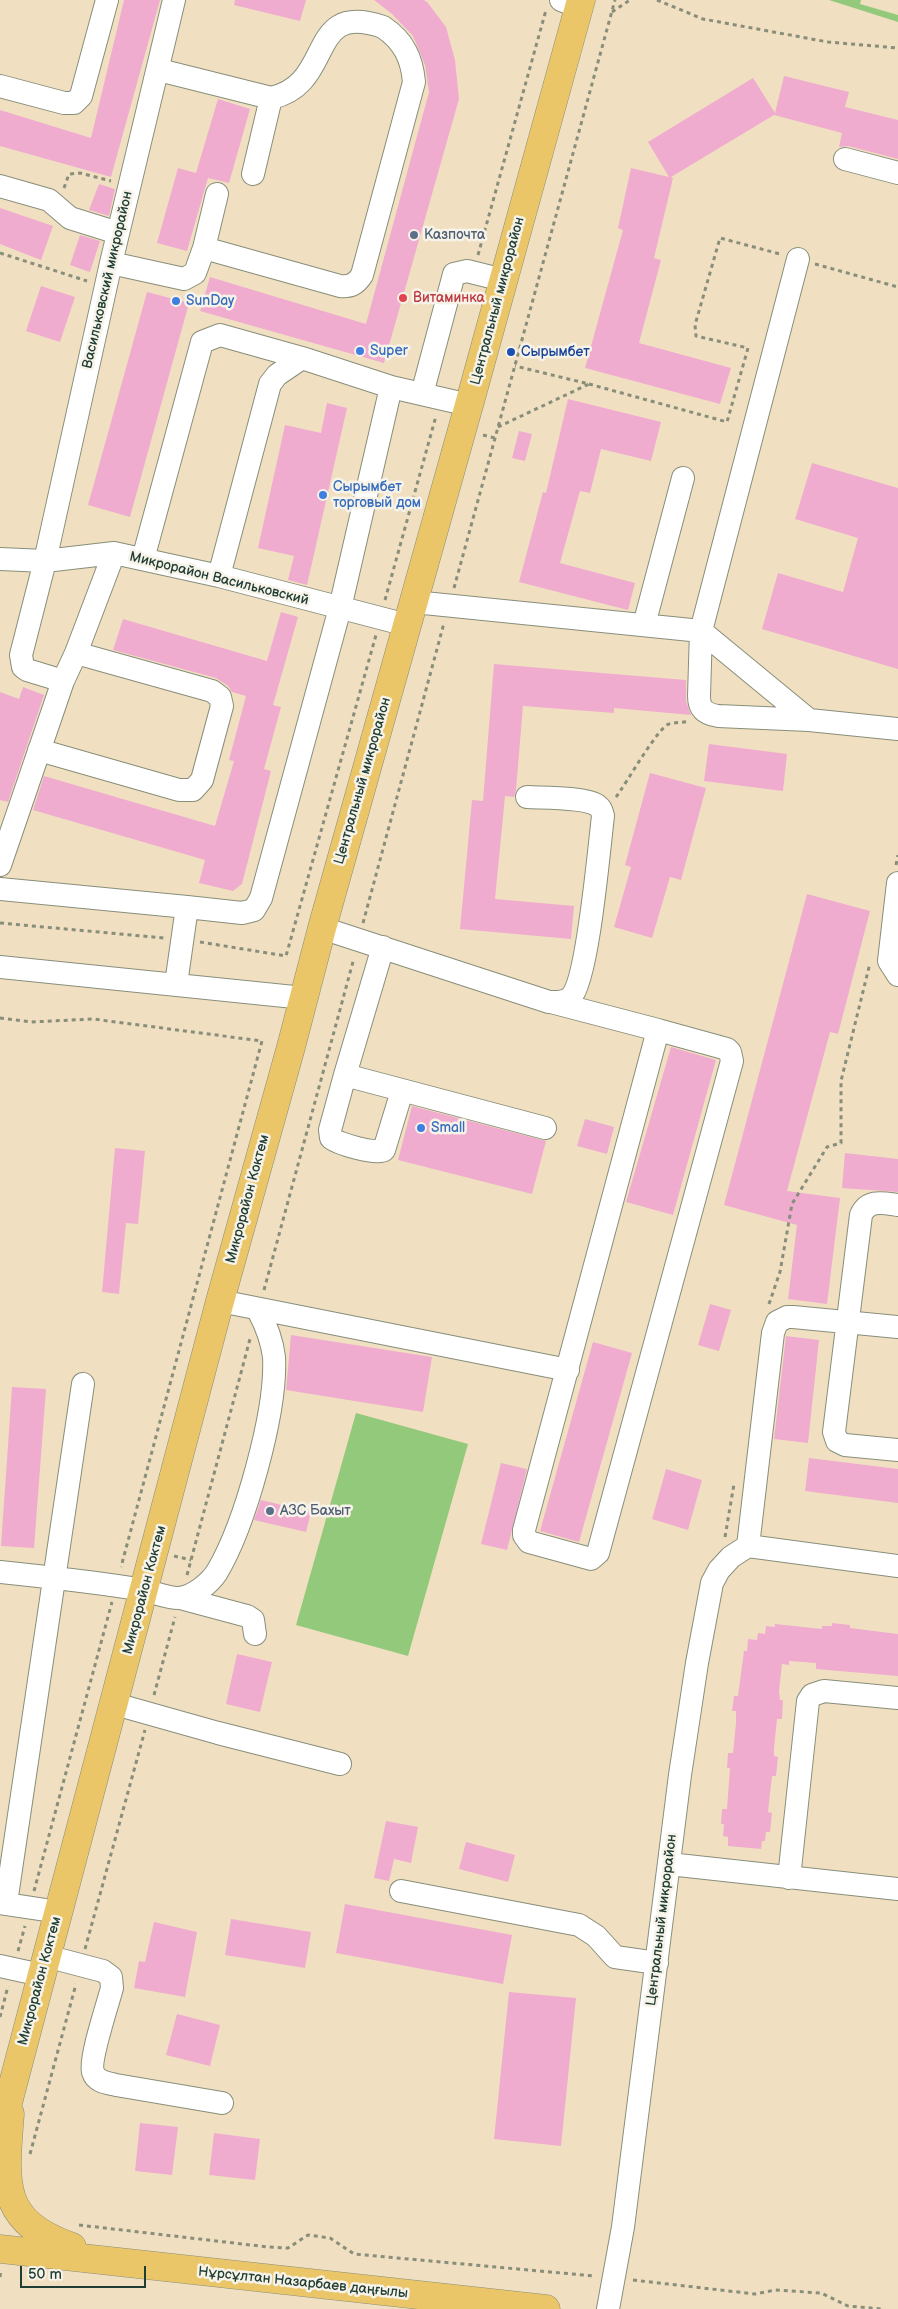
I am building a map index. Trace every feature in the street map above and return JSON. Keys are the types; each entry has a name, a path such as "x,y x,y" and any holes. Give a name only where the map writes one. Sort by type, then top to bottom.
{"main road":[{"name":"Центральный микрорайон","path":"304,998 503,280 567,4"},
{"name":"Микрорайон Коктем","path":"0,2133 220,1302 304,998"},
{"path":"12,2090 6,2189 17,2217 37,2234 49,2240 124,2263"},
{"name":"Нұрсұлтан Назарбаев даңғылы","path":"0,2250 546,2309"}],"street":[{"path":"0,86 64,103 74,103 78,100 107,0"},
{"name":"Васильковский микрорайон","path":"63,681 32,673 23,667 21,662 111,263 159,70 174,0"},
{"path":"159,70 271,98 283,96 304,78 332,20 339,13 348,11 370,19 396,38 407,51 412,66 414,82 362,275 353,286 340,286 204,248"},
{"path":"253,174 271,98"},
{"path":"845,159 898,174"},
{"path":"0,186 48,200 70,218 118,233"},
{"path":"111,263 184,279 195,273 204,248 217,194"},
{"path":"798,259 701,631 699,704 703,711 709,715 809,720 898,729"},
{"path":"431,396 452,279 458,272 473,273 503,280"},
{"path":"143,559 202,342 220,335 302,358 391,387 469,405"},
{"path":"219,576 270,384 276,375 302,358"},
{"path":"0,889 242,913 249,912 258,905 340,608 391,387"},
{"path":"644,625 682,478"},
{"path":"0,865 63,681 76,653 114,553"},
{"name":"Микрорайон Васильковский","path":"0,559 45,561 114,553 219,576 380,618 410,614"},
{"path":"410,614 449,606 701,631 809,720"},
{"path":"39,750 179,790 193,790 202,780 222,706 220,697 212,691 76,653"},
{"path":"527,797 588,802 598,806 603,816 586,952 579,981 569,999 560,1002 549,1002"},
{"path":"896,879 889,962 898,975"},
{"path":"176,984 187,907"},
{"path":"322,928 549,1002 658,1030 727,1049 730,1052 732,1061 598,1553 591,1559 532,1544 524,1535 658,1030"},
{"path":"383,947 330,1130 331,1138 337,1142 377,1153 384,1150 402,1092"},
{"path":"0,967 304,998"},
{"path":"345,1075 402,1092 545,1128"},
{"path":"898,1205 875,1202 866,1206 861,1215 847,1321 835,1437 837,1441 845,1445 898,1450"},
{"path":"220,1302 568,1370"},
{"path":"180,1598 194,1592 216,1573 238,1524 251,1486 264,1434 273,1378 274,1357 271,1340 258,1310"},
{"path":"898,1327 787,1317 777,1322 774,1328 748,1546 898,1566"},
{"path":"59,1912 3,1903 83,1384"},
{"name":"Центральный микрорайон","path":"608,2309 623,2226 680,1775 697,1663 712,1583 731,1557 748,1546"},
{"path":"0,1572 145,1590 180,1598 247,1616 253,1620 256,1634"},
{"path":"789,1878 808,1701 812,1695 824,1691 898,1698"},
{"path":"115,1704 340,1764"},
{"path":"669,1864 898,1889"},
{"path":"401,1891 579,1925 596,1936 615,1957 657,1963"},
{"path":"7,1967 80,1965 108,1974 112,1982 93,2059 93,2072 96,2078 116,2084 222,2103"},
{"path":"0,2116 12,2090"}],"path":[{"path":"29,2158 358,940 615,0"},
{"path":"612,13 630,0"},
{"path":"657,0 704,18 828,42 898,48"},
{"path":"473,273 567,4"},
{"path":"58,208 69,174 80,173 130,186"},
{"path":"514,366 589,384 727,422 748,348 696,336 695,325 720,238 898,287"},
{"path":"0,253 106,287"},
{"path":"498,428 589,384"},
{"path":"0,923 182,940 286,956 380,618 431,396"},
{"path":"603,816 635,770 656,735 668,724 681,723 709,715"},
{"path":"896,879 898,855"},
{"path":"768,1307 780,1272 792,1204 827,1147 841,1143 841,1081 871,960"},
{"path":"0,1018 31,1022 93,1019 262,1041 30,1907 7,1967 0,2017"},
{"path":"720,1570 734,1482"},
{"path":"75,2224 278,2248 288,2248 308,2235 330,2238 354,2254 614,2278 755,2294 775,2290 821,2293 848,2306 882,2309"}],"green space":[{"path":"829,0 861,0 860,4 898,15 898,22"},
{"path":"356,1413 468,1444 408,1656 296,1625"}],"building":[{"path":"124,0 160,0 111,177 0,146 0,110 91,138"},
{"path":"235,0 306,0 300,21 234,5"},
{"path":"374,0 424,0 428,3 446,27 455,60 459,99 384,363 200,311 210,277 366,324 429,92 425,65 413,36 392,14"},
{"path":"784,76 849,92 845,107 898,120 898,159 848,146 839,147 842,133 774,115 671,177 673,178 654,258 661,260 639,343 731,368 720,404 585,368 623,230 618,228 631,168 669,177 648,142 753,78 775,113"},
{"path":"218,99 250,109 229,183 208,178 187,251 157,243 178,168 196,173"},
{"path":"99,184 115,189 109,216 89,210"},
{"path":"0,208 53,226 41,260 0,244"},
{"path":"80,235 100,241 90,272 70,265"},
{"path":"41,286 75,297 60,342 26,331"},
{"path":"147,292 189,303 130,517 88,505"},
{"path":"568,399 661,422 651,461 601,449 590,493 580,491 560,563 635,583 628,610 519,582 543,492 546,493"},
{"path":"327,403 347,408 307,585 288,580 294,556 258,548 285,425 321,433"},
{"path":"519,431 532,434 525,461 512,458"},
{"path":"812,463 898,488 898,669 762,629 778,573 843,592 858,538 795,519"},
{"path":"281,612 298,617 273,705 281,707 264,769 271,771 242,884 233,891 199,883 205,860 33,810 44,776 215,826 234,761 229,760 246,696 232,692 228,686 216,678 113,650 123,619 267,661"},
{"path":"494,664 686,680 686,701 691,715 614,708 614,713 523,706 516,790 514,797 505,796 495,899 574,906 571,939 460,929 472,800 483,801"},
{"path":"23,687 44,695 8,802 0,800 0,692 19,699"},
{"path":"709,744 787,754 783,791 704,781"},
{"path":"650,773 706,788 681,880 670,877 652,938 614,927 631,867 625,865"},
{"path":"807,894 870,911 838,1034 830,1032 787,1191 840,1198 827,1304 788,1299 797,1225 724,1205"},
{"path":"671,1047 716,1060 673,1215 626,1202"},
{"path":"412,1106 546,1141 532,1194 398,1160"},
{"path":"585,1119 614,1127 607,1154 577,1146"},
{"path":"115,1148 145,1151 138,1224 126,1223 119,1294 102,1292"},
{"path":"845,1153 898,1159 898,1192 842,1188"},
{"path":"710,1304 731,1310 719,1351 698,1345"},
{"path":"291,1335 432,1357 423,1412 286,1390"},
{"path":"786,1336 819,1340 808,1443 774,1439"},
{"path":"593,1342 632,1353 579,1542 540,1531"},
{"path":"12,1387 46,1389 34,1548 1,1546"},
{"path":"809,1458 898,1469 898,1503 805,1491"},
{"path":"501,1463 527,1469 507,1550 481,1544"},
{"path":"666,1469 702,1480 688,1530 652,1519"},
{"path":"261,1500 311,1512 306,1532 254,1520"},
{"path":"832,1623 850,1625 850,1628 898,1634 898,1676 816,1669 816,1663 789,1661 789,1665 782,1664 779,1691 780,1700 783,1700 782,1719 777,1719 774,1756 778,1757 776,1776 772,1776 768,1812 772,1813 770,1832 766,1832 765,1841 762,1841 761,1849 728,1846 728,1837 723,1836 724,1824 721,1824 722,1809 727,1809 730,1768 727,1768 728,1753 733,1753 736,1723 736,1711 732,1711 734,1696 738,1696 744,1651 747,1651 748,1639 757,1640 758,1633 765,1634 766,1626 775,1627 775,1624 822,1629 822,1626 832,1626"},
{"path":"237,1654 272,1662 260,1712 226,1704"},
{"path":"386,1821 418,1827 411,1863 394,1859 389,1881 374,1878"},
{"path":"466,1842 515,1855 508,1882 459,1869"},
{"path":"345,1904 512,1935 503,1984 336,1953"},
{"path":"231,1919 311,1932 305,1968 225,1955"},
{"path":"154,1922 197,1932 185,1997 134,1988 139,1961 145,1962"},
{"path":"509,1992 576,1998 561,2146 494,2139"},
{"path":"177,2014 220,2025 210,2066 166,2055"},
{"path":"140,2123 178,2127 172,2175 135,2171"},
{"path":"214,2133 260,2139 255,2180 209,2175"}],"place":[{"name":"Казпочта","path":"414,235"},
{"name":"Витаминка","path":"403,298"},
{"name":"SunDay","path":"176,301"},
{"name":"Super","path":"360,351"},
{"name":"Сырымбет","path":"511,352"},
{"name":"Сырымбет торговый дом","path":"323,495"},
{"name":"Small","path":"421,1128"},
{"name":"АЗС Бахыт","path":"270,1511"}]}
